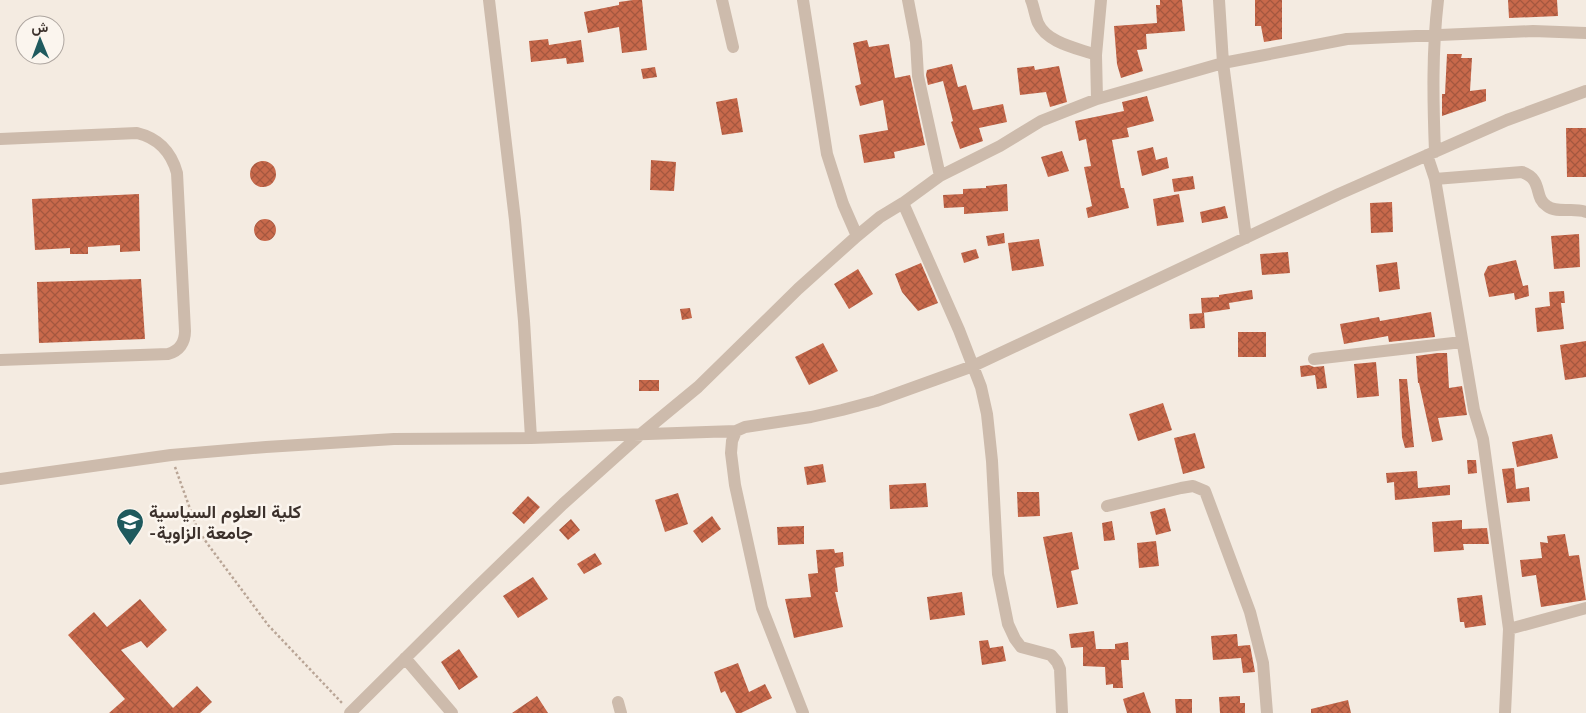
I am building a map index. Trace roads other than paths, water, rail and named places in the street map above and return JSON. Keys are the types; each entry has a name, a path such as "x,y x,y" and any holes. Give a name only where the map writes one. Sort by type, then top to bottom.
{"street":[{"path":"489,0 524,321 531,438"},
{"path":"722,0 733,47"},
{"path":"803,0 827,154 842,204 857,236"},
{"path":"908,0 916,42 918,76 940,176"},
{"path":"1031,0 1038,24 1048,35 1068,46 1096,55"},
{"path":"1097,99 1096,55 1100,0"},
{"path":"1219,0 1223,63 1246,238"},
{"path":"1438,0 1434,34 1431,153 1474,410 1482,439 1509,629 1505,713"},
{"path":"351,713 563,504 641,434 698,387 798,289 880,217 903,204 940,176 1000,146 1041,121 1097,99 1223,63 1347,39 1532,31 1586,33"},
{"path":"0,478 170,455 266,447 394,438 531,438 736,431 745,427 811,417 876,401 973,366 1431,153 1507,120 1586,91"},
{"path":"0,139 137,132 152,138 166,149 171,156 177,173 186,332 181,346 173,353 168,354 0,360"},
{"path":"1434,179 1522,172 1530,174 1534,179 1543,203 1547,207 1586,212"},
{"path":"903,204 981,387 987,414 992,461 998,574 1008,624 1021,647 1051,655 1060,668 1062,713"},
{"path":"1314,359 1462,342"},
{"path":"736,431 732,441 731,453 735,485 762,608 803,713"},
{"path":"1107,506 1187,487 1199,488 1205,491 1250,612 1263,662 1267,713"},
{"path":"1509,629 1586,608"},
{"path":"405,658 452,713"}],"place":[{"name":"كلية العلوم السياسية -جامعة الزاوية","path":"130,546"}]}
